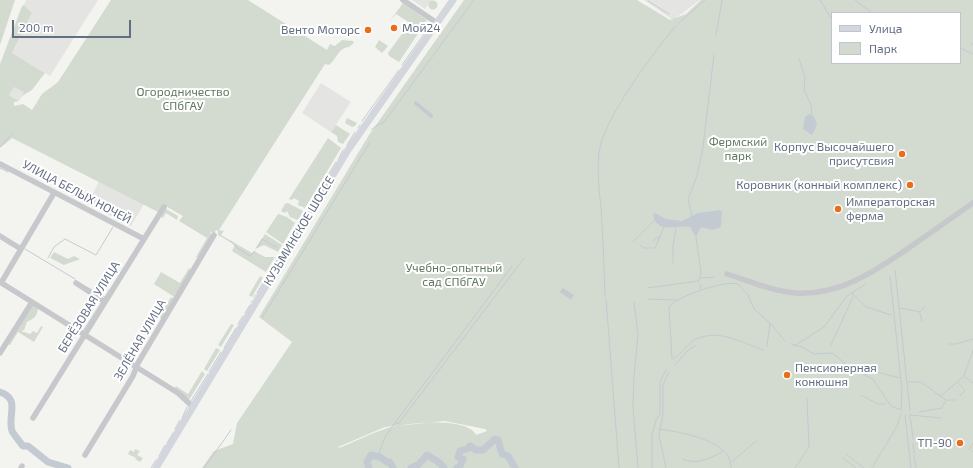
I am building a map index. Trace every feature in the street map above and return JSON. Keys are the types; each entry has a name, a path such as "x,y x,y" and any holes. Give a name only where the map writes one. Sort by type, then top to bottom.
{"main road":[{"name":"КУЗЬМИНСКОЕ ШОССЕ","path":"156,468 348,150 453,0"}],"street":[{"path":"403,0 437,23"},
{"name":"УЛИЦА БЕЛЫХ НОЧЕЙ","path":"0,164 144,239"},
{"path":"54,193 1,283 178,393 193,407"},
{"path":"727,274 789,292 815,293 835,289 853,283 879,269 973,203"},
{"name":"БЕРЁЗОВАЯ УЛИЦА","path":"33,418 164,207"},
{"name":"ЗЕЛЁНАЯ УЛИЦА","path":"85,455 133,376 136,367 214,235"},
{"path":"0,236 21,249"},
{"path":"76,283 105,302"},
{"path":"0,353 32,302"}],"shaded area":[{"path":"26,0 98,0 50,76 12,53 32,13 24,5"},
{"path":"412,0 432,0 425,9"},
{"path":"644,0 700,0 673,20"},
{"path":"321,83 351,102 331,132 302,113"},
{"path":"14,86 25,92 19,101 9,95"},
{"path":"416,101 433,115 433,117 431,118 414,104"},
{"path":"809,114 814,117 817,125 812,135 803,129 805,117"},
{"path":"99,181 144,204 131,226 88,204"},
{"path":"720,210 722,212 721,227 712,230 701,227 696,237 690,227 664,227 659,225 655,221 653,215 655,213 666,219 682,221 698,213"},
{"path":"563,288 574,295 571,300 560,292"}],"green space":[{"path":"0,0 15,0 0,45"},
{"name":"Огородничество СПбГАУ","path":"111,0 248,0 327,50 330,44 335,46 342,40 353,41 354,43 349,47 342,49 332,63 329,65 325,64 219,230 224,231 221,235 252,253 254,251 265,257 275,257 266,272 232,251 235,245 218,235 218,231 216,230 214,233 210,232 212,235 198,257 196,257 207,238 179,221 183,216 164,205 158,212 12,138 0,148 0,64 22,6 24,5 32,13 12,53 45,73 32,90 22,96 24,92 14,87 9,95 19,101 14,102 14,106 23,104 32,110 42,94 58,82"},
{"path":"464,0 637,0 670,20 686,14 701,0 973,0 973,201 904,251 867,273 829,289 812,292 783,293 828,293 859,282 973,206 973,468 202,468 214,451 233,444 237,423 292,342 259,317 369,135","holes":["445,421 485,429 487,431 476,435 470,429 461,425 448,423 425,423","403,425 373,433 339,448 338,447 385,427"]},
{"path":"431,1 435,1 437,5 435,9 431,9 429,7 429,3"},
{"path":"403,3 427,20 399,62 389,56 388,53 410,23 396,14 389,22"},
{"path":"379,40 388,46 382,53 375,47"},
{"path":"347,118 357,123 355,126 352,127 345,123"},
{"path":"336,125 350,134 343,144 338,142 337,136 331,132"},
{"path":"328,138 341,148 305,208 298,205 299,201 294,198 292,200 289,199"},
{"path":"288,203 303,211 298,220 290,217 287,211 285,213 281,211 285,204"},
{"path":"166,209 178,216 177,220 166,213 163,218 161,217"},
{"path":"278,214 287,217 295,223 283,244 266,232"},
{"path":"265,234 282,245 278,252 264,245 255,249"},
{"path":"54,252 68,259 74,256 80,259 64,265 50,258"},
{"path":"189,268 191,270 176,298 154,284 161,272 180,283"},
{"path":"260,276 263,278 252,297 249,295"},
{"path":"171,297 174,299 162,319 159,317"},
{"path":"33,305 38,308 37,313 27,322 24,330 21,331 30,334 33,331 37,333 41,326 43,327 34,342 18,332 10,345 7,344"},
{"path":"231,324 234,325 221,347 218,345"},
{"path":"216,348 220,350 207,371 204,369"},
{"path":"202,371 205,374 189,400 174,389 176,386 188,394"},
{"path":"135,449 140,451 137,455 143,458 140,462 128,454 130,450 134,452"}],"waterway":[{"path":"371,130 384,122 474,0"},
{"path":"679,23 705,0"},
{"path":"716,35 722,0"},
{"path":"820,0 831,18"},
{"path":"855,0 871,12"},
{"path":"648,1 669,14"},
{"path":"605,296 598,174 598,160 602,139 609,123 630,88 654,53 675,27"},
{"path":"402,65 427,30"},
{"path":"961,48 973,54"},
{"path":"692,216 688,199 697,176 703,147 714,55"},
{"path":"799,59 805,77 804,90 811,105 812,116"},
{"path":"362,121 399,70"},
{"path":"347,145 355,132"},
{"path":"0,147 13,133"},
{"path":"262,318 370,142"},
{"path":"338,160 343,150"},
{"path":"327,177 336,162"},
{"path":"0,168 8,172"},
{"path":"307,209 316,194"},
{"path":"300,222 305,213"},
{"path":"633,242 655,220"},
{"path":"286,245 298,224"},
{"path":"48,258 54,247 65,239 96,255 113,227"},
{"path":"640,245 643,248 655,248 664,227"},
{"path":"673,263 673,246 676,228"},
{"path":"653,241 660,236"},
{"path":"647,288 699,281 701,272 696,237"},
{"path":"257,248 262,239 276,247"},
{"path":"231,241 237,248 250,256 255,251"},
{"path":"280,254 284,247"},
{"path":"25,249 75,279"},
{"path":"267,277 279,257"},
{"path":"395,424 399,423 524,258"},
{"path":"378,456 385,437 394,424 512,266"},
{"path":"895,270 910,411"},
{"path":"861,373 873,379 891,406 901,410 902,390 890,276"},
{"path":"701,278 714,277"},
{"path":"257,293 265,279"},
{"path":"763,350 728,337 710,335 693,341 672,359 669,307 681,298 702,290 723,284 738,284 748,295 754,309 770,323 785,341"},
{"path":"794,346 824,327 847,296 866,284"},
{"path":"83,285 105,297"},
{"path":"700,285 701,289"},
{"path":"105,297 110,289"},
{"path":"851,292 866,307 891,315"},
{"path":"831,345 854,295"},
{"path":"606,299 619,468"},
{"path":"648,299 677,300"},
{"path":"634,302 638,335 633,406 638,468"},
{"path":"83,331 101,303"},
{"path":"245,313 250,305"},
{"path":"900,308 920,312 925,306"},
{"path":"920,313 922,322"},
{"path":"238,324 243,316"},
{"path":"767,346 770,323"},
{"path":"224,348 236,328"},
{"path":"948,344 956,344 973,339"},
{"path":"791,344 802,347 814,354 832,353 846,364"},
{"path":"675,365 687,351 695,346"},
{"path":"941,396 964,376 973,350"},
{"path":"209,372 221,352"},
{"path":"864,369 900,378"},
{"path":"652,468 652,435 656,420 660,414 660,382 666,370"},
{"path":"666,468 659,435 663,414 663,385 669,372"},
{"path":"191,401 208,374"},
{"path":"965,377 973,383"},
{"path":"908,382 921,382 946,400 942,408 919,412"},
{"path":"958,383 965,390 960,396"},
{"path":"0,392 6,395 12,403 12,431 23,446 28,446 48,462 68,468"},
{"path":"181,393 186,396"},
{"path":"861,395 878,404 885,404"},
{"path":"795,468 809,447 807,399"},
{"path":"947,400 955,400"},
{"path":"182,418 187,407"},
{"path":"872,468 897,426 901,414"},
{"path":"905,415 911,468"},
{"path":"910,420 910,415 941,418"},
{"path":"175,429 180,420"},
{"path":"911,421 913,440"},
{"path":"659,429 691,435 714,444 729,458 731,468"},
{"path":"204,468 231,430"},
{"path":"167,443 173,433"},
{"path":"457,468 460,466 463,459 458,457 460,451 467,449 470,446 476,450 483,450 495,439 498,440 502,454 508,456 515,468"},
{"path":"732,462 756,441"},
{"path":"913,443 914,453"},
{"path":"969,450 973,443"},
{"path":"159,456 165,445"},
{"path":"682,459 688,461 698,461 707,459 722,452"},
{"path":"846,454 864,468"},
{"path":"369,468 367,462 371,455 380,457 387,462 390,462 393,468"},
{"path":"411,468 418,465 427,455 440,463 444,468"},
{"path":"914,455 916,468"},
{"path":"843,458 856,468"},
{"path":"151,468 156,460"}],"place":[{"name":"Мой24","path":"394,28"},
{"name":"Венто Моторс","path":"368,30"},
{"name":"Корпус Высочайшего присутсвия","path":"902,154"},
{"name":"Коровник (конный комплекс)","path":"910,185"},
{"name":"Императорская ферма","path":"838,209"},
{"name":"Пенсионерная конюшня","path":"787,375"},
{"name":"ТП-90","path":"960,443"}],"park label":[{"name":"Фермский парк","path":"738,149"},
{"name":"Учебно-опытный сад СПбГАУ","path":"454,275"}]}
